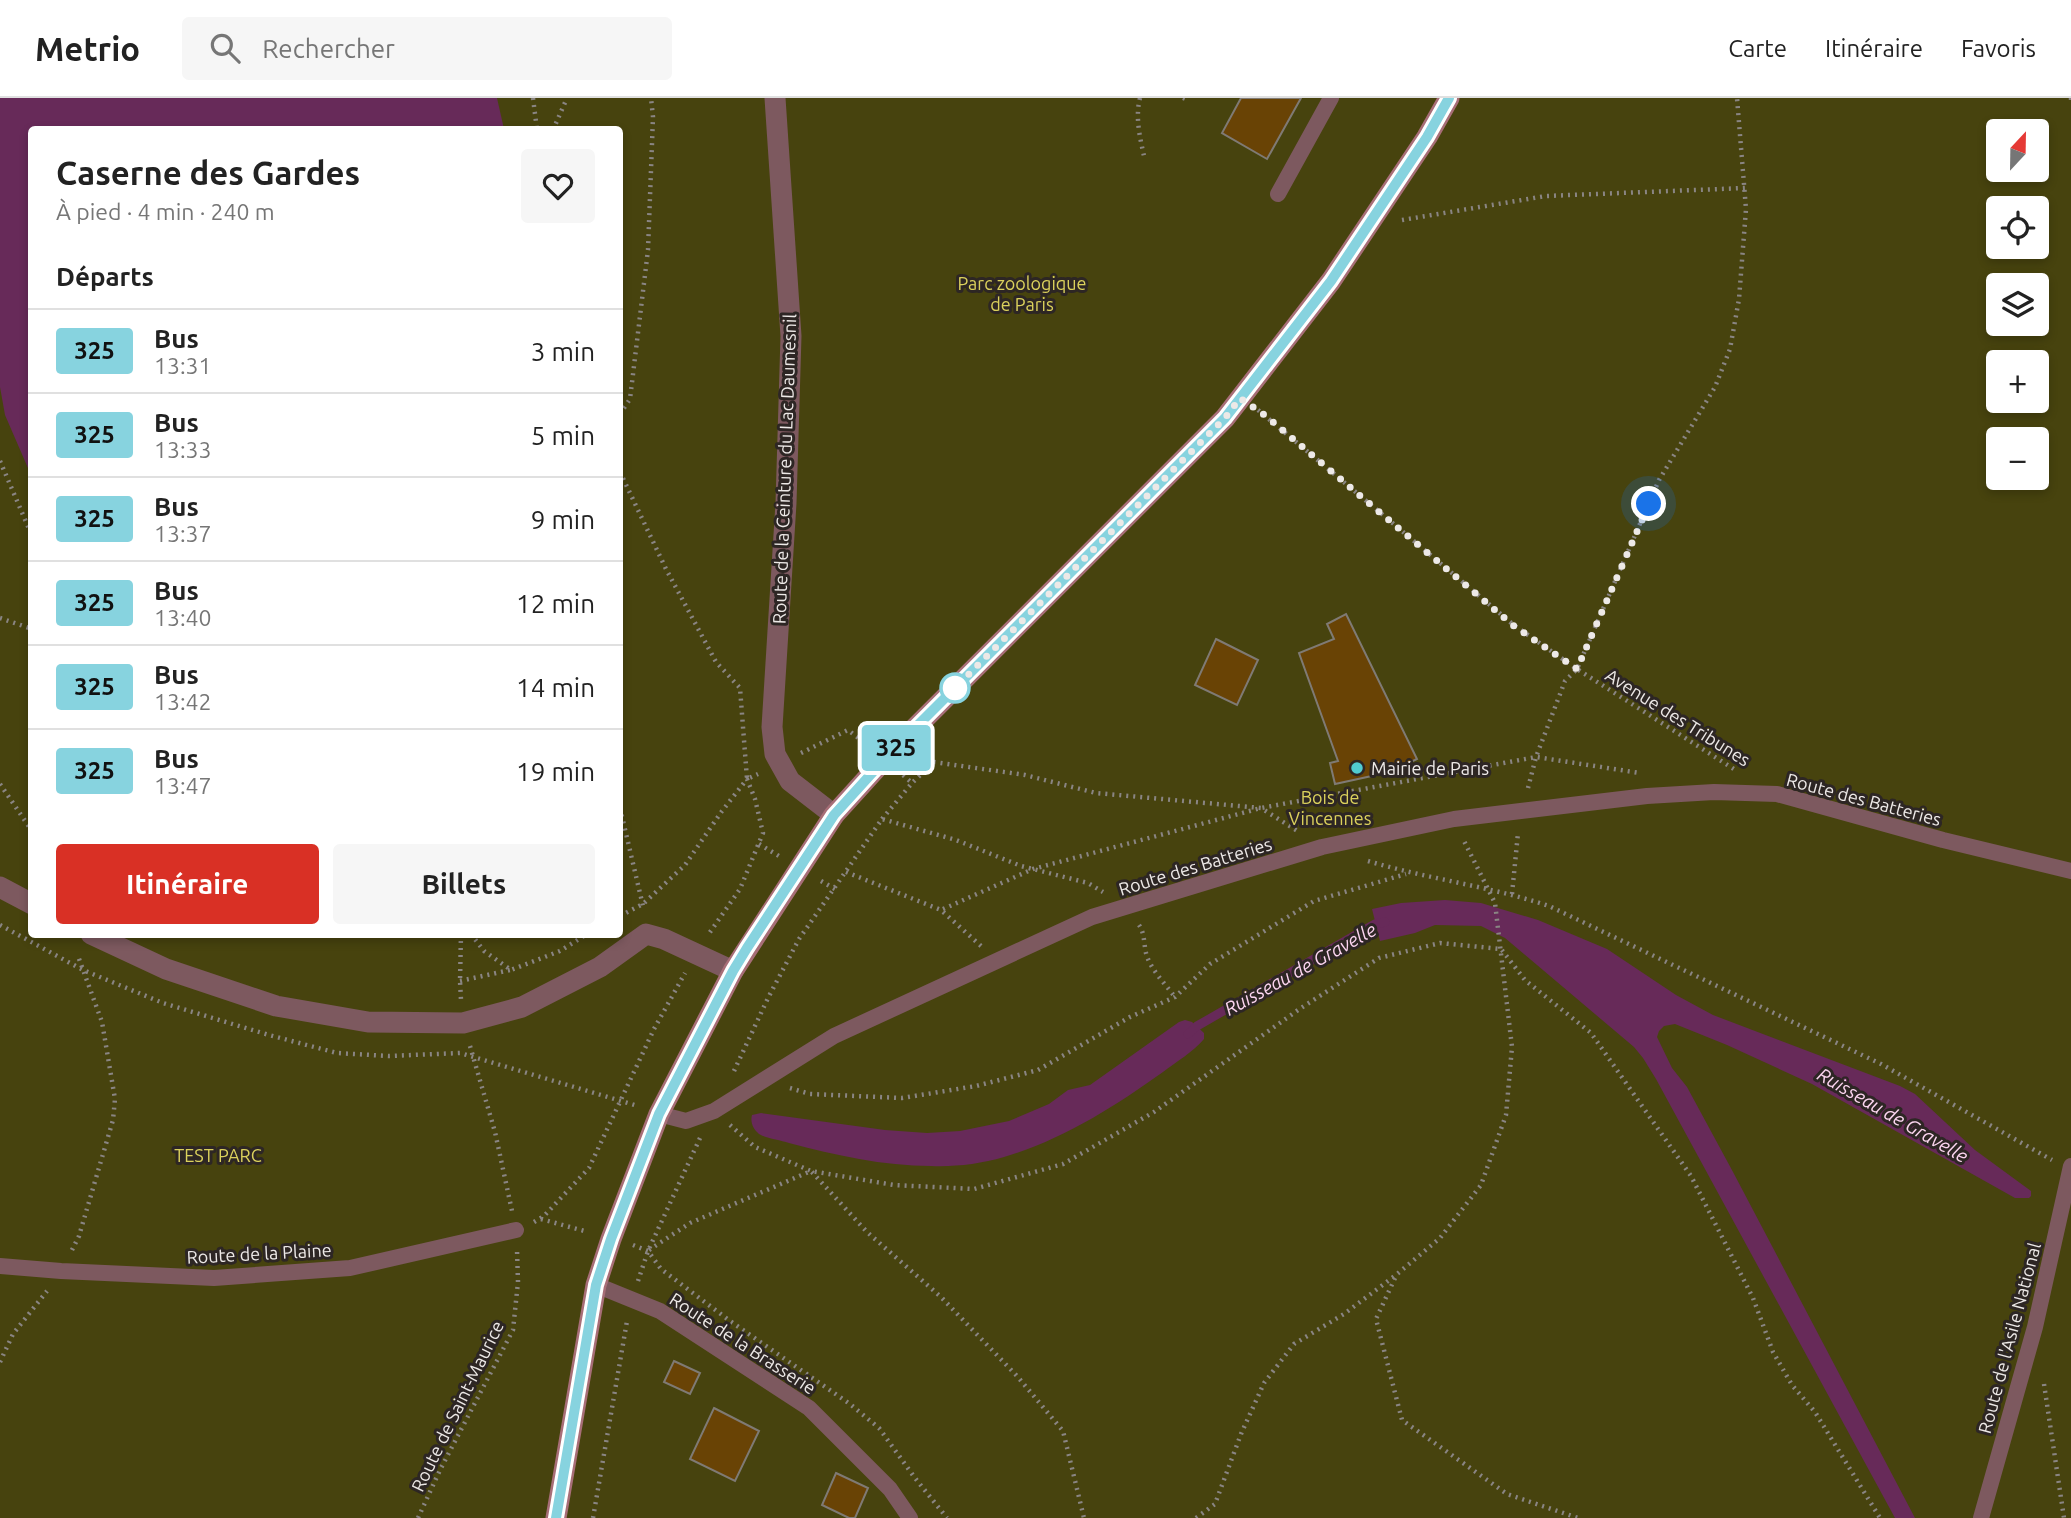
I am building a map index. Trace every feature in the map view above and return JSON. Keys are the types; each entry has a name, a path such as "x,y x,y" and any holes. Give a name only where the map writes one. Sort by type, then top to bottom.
{"main road":[{"path":"556,1518 596,1285 659,1114 733,971 834,815 901,742 1225,418 1331,281 1427,137 1448,98"}],"street":[{"name":"Route de la Ceinture du Lac Daumesnil","path":"775,98 791,336 786,503 772,727 775,754 789,781 834,815"},
{"path":"0,887 28,902"},
{"path":"83,940 276,1006 368,1022 463,1023 522,1007 600,967 646,934 664,939 733,971"}],"lane":[{"path":"1278,194 1331,98"},
{"name":"Route des Batteries","path":"659,1114 686,1121 713,1111 834,1036 1092,917 1322,847 1454,820 1647,796 1714,792 1777,794 1942,840 2071,871"},
{"name":"Route de l'Asile National","path":"1981,1518 2035,1327 2071,1168"},
{"name":"Route de la Plaine","path":"0,1266 61,1272 214,1278 350,1268 516,1230"},
{"name":"Route de la Brasserie","path":"596,1285 660,1311 809,1408 890,1489 910,1518"}],"path":[{"path":"533,98 536,126"},
{"path":"555,126 567,98"},
{"path":"623,409 629,399 648,250 653,117 651,98"},
{"path":"1140,98 1137,108 1144,156"},
{"path":"1512,894 1520,811 1536,757 1565,681 1577,669 1659,480 1715,387 1730,349 1739,299 1746,209 1737,98"},
{"path":"1368,226 1546,196 1745,188"},
{"name":"Avenue des Tribunes","path":"1240,398 1266,416 1514,626 1702,750 1777,794"},
{"path":"0,461 28,527"},
{"path":"623,478 666,569 716,662 740,688"},
{"path":"0,618 28,628"},
{"path":"794,756 848,730 865,743"},
{"path":"941,911 1033,869 1261,808 1536,757 1646,774"},
{"path":"636,1286 676,1186 713,1111 721,1101 768,998 799,939 882,819 934,762 1026,775 1096,793 1261,808 1322,847"},
{"path":"902,775 912,783"},
{"path":"623,914 643,904 685,864 747,779 763,833 759,844 779,856"},
{"path":"0,784 28,825"},
{"path":"882,819 956,840 1033,869 1088,883 1128,906 1142,930 1147,957 1175,998"},
{"path":"1196,1518 1215,1504 1241,1434 1264,1383 1294,1344 1345,1314 1440,1238 1481,1185 1506,1115 1512,1046 1495,903 1454,820"},
{"path":"623,821 643,904 646,934"},
{"path":"846,872 941,911 998,961"},
{"path":"762,1082 810,1094 902,1098 976,1086 1038,1070 1130,1017 1175,998 1210,964 1314,901 1408,873 1512,894 1549,906 1881,1064 2071,1168"},
{"path":"821,881 835,889"},
{"path":"461,938 463,1023"},
{"path":"474,938 484,951 511,970"},
{"path":"460,981 511,970 559,951 580,938"},
{"path":"0,1362 13,1334 61,1272 79,1236 113,1120 115,1099 102,1022 83,940"},
{"path":"713,1111 755,1147 811,1171 894,1185 974,1189 1063,1164 1154,1112 1301,1008 1379,958 1440,943 1501,949 1525,980 1591,1033 1691,1176 1753,1298 1773,1352 1792,1385 1815,1412 1881,1518"},
{"name":"Route de Saint-Maurice","path":"418,1518 513,1330 518,1282 516,1230 495,1132 473,1058 622,1100"},
{"path":"588,1232 540,1219 589,1168 622,1100 638,1106"},
{"path":"648,1251 690,1223 811,1171"},
{"path":"811,1171 867,1232 950,1307 1017,1376 1063,1431 1084,1518"},
{"path":"633,1245 648,1251"},
{"path":"1396,1275 1376,1319 1402,1420 1507,1494 1578,1518"},
{"path":"593,1518 629,1314"},
{"path":"2043,1381 2064,1518"}],"green space":[{"name":"Bois de Vincennes","path":"0,98 2071,98 2071,1518 0,1518"}],"water":[{"path":"0,98 497,98 503,126 28,126 28,468 5,415 0,387"},
{"path":"1445,900 1481,903 1538,920 1607,949 1676,995 1713,1015 1900,1086 1915,1094 1975,1150 2031,1191 2029,1198 2015,1198 1812,1084 1727,1045 1675,1024 1664,1026 1659,1031 1657,1037 1672,1068 1687,1087 1733,1172 1915,1518 1895,1518 1656,1079 1634,1047 1505,938 1481,926 1435,925 1380,941 1372,909 1401,903"},
{"path":"1185,1020 1192,1022 1204,1033 1204,1039 1184,1057 1126,1098 1067,1132 1025,1150 995,1159 949,1166 877,1162 766,1137 757,1132 752,1123 752,1115 761,1113 927,1133 960,1131 1009,1121 1049,1104 1068,1090 1090,1085"}],"building":[{"path":"1241,98 1301,98 1267,159 1222,133"},
{"path":"1346,614 1417,759 1390,772 1335,784 1330,763 1338,761 1299,653 1334,639 1327,624"},
{"path":"1216,639 1258,660 1237,705 1195,685"},
{"path":"674,1361 700,1373 690,1394 664,1382"},
{"path":"714,1408 759,1431 735,1481 690,1459"},
{"path":"836,1473 868,1488 855,1518 849,1518 822,1505"}],"waterway":[{"name":"Ruisseau de Gravelle","path":"1188,1034 1197,1026 1375,924 1385,922"}],"bus line":[{"name":"325","path":"556,1518 596,1285 611,1239 659,1114 733,971 791,878 834,815 892,751 1225,418 1331,281 1427,137 1449,98"}],"place":[{"name":"Mairie de Paris","path":"1357,768"}],"route":[{"path":"955,688 953,690 1225,418 1240,398 1266,416 1514,626 1577,669 1649,504"}],"park label":[{"name":"Parc zoologique de Paris","path":"1022,293"},
{"name":"TEST PARC","path":"218,1155"}]}
